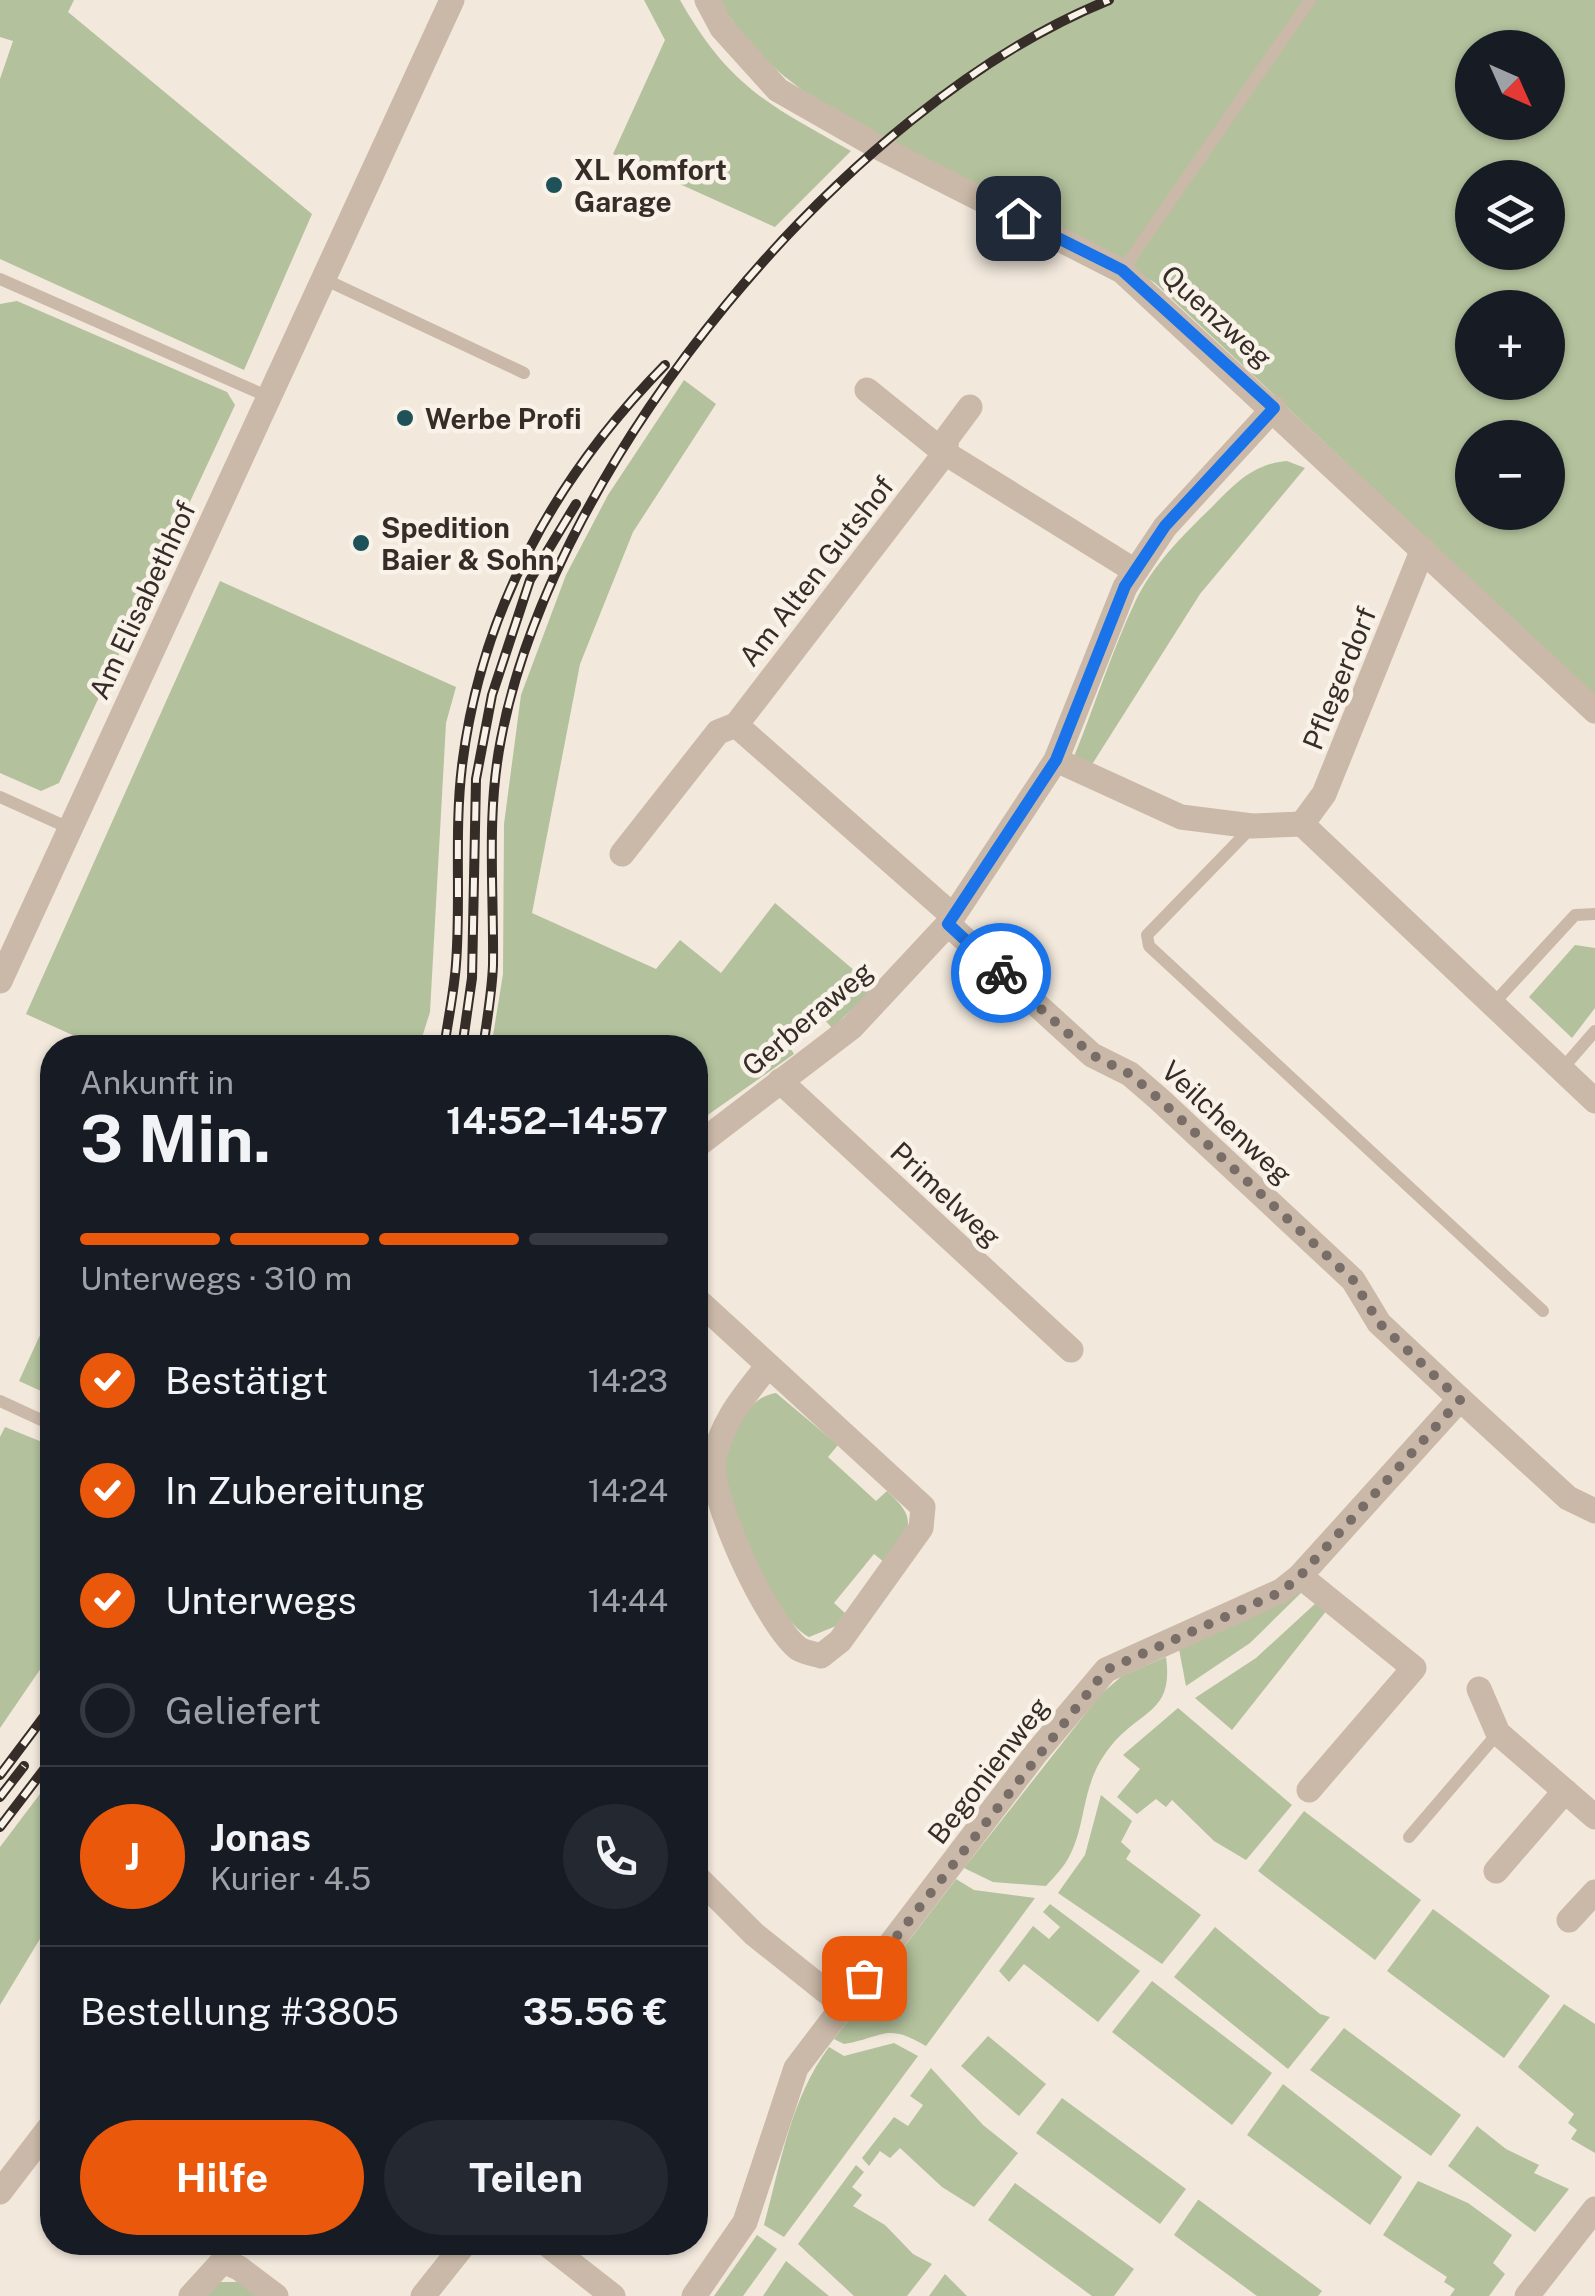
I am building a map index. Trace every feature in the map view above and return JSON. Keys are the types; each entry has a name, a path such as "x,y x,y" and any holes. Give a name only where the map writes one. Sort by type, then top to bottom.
{"street":[{"name":"Am Elisabethhof","path":"0,981 452,0"},
{"name":"Quenzweg","path":"707,0 722,28 778,90 878,147 1122,270 1595,711"},
{"path":"867,390 945,453 1136,570"},
{"name":"Am Alten Gutshof","path":"622,854 718,732 736,726 945,453 946,438 970,407"},
{"path":"736,726 950,920 1056,760 1125,586 1165,526 1274,408"},
{"name":"Pflegerdorf","path":"1302,824 1324,794 1423,549"},
{"path":"1056,760 1182,817 1252,826 1302,824 1595,1101"},
{"name":"Gerberaweg","path":"708,1137 852,1027 950,920"},
{"name":"Veilchenweg","path":"950,920 1092,1055 1130,1074 1353,1280 1379,1323 1460,1400 1568,1498 1595,1511"},
{"name":"Primelweg","path":"780,1082 1071,1350"},
{"path":"708,1310 923,1508 921,1528 840,1641 821,1656 798,1648 764,1602 720,1511 713,1464 725,1421 767,1366"},
{"name":"Begonienweg","path":"694,2296 744,2222 796,2068 1106,1670 1281,1592 1460,1400"},
{"path":"1300,1576 1414,1668 1308,1790"},
{"path":"1479,1688 1498,1733 1595,1817"},
{"path":"1496,1871 1565,1792"},
{"path":"708,1888 754,1934 843,2005"},
{"path":"1570,1920 1595,1892"},
{"path":"0,2192 40,2140"},
{"path":"1527,2296 1595,2209"},
{"path":"423,2296 456,2255"},
{"path":"560,2255 612,2296"},
{"path":"192,2296 223,2262 240,2268 276,2296"}],"lane":[{"path":"1122,270 1310,0"},
{"path":"0,278 271,398"},
{"path":"324,279 524,373"},
{"path":"0,798 68,828"},
{"path":"1252,826 1148,935 1149,946 1544,1311"},
{"path":"1492,1004 1575,914 1595,914"},
{"path":"1562,1068 1595,1031"},
{"path":"0,1401 40,1419"},
{"path":"1410,1837 1498,1733"}],"green space":[{"path":"0,0 74,0 68,12 312,214 244,370 0,259 0,79 13,41 0,37"},
{"path":"644,0 680,0 716,53 752,90 851,151 775,227 613,154 665,40"},
{"path":"720,0 1595,0 1595,697 1155,283 1111,255 827,107 767,61"},
{"path":"17,301 227,392 235,405 59,783 41,791 0,773 0,304"},
{"path":"684,380 716,404 633,532 580,664 532,913 656,969 680,940 721,973 775,903 875,988 832,1028 823,1018 789,1046 794,1054 708,1115 708,1035 493,1035 503,974 504,824 521,695 566,575 608,495"},
{"path":"1287,461 1305,468 1200,594 1091,766 1073,759 1126,621 1150,576 1179,540 1237,483 1264,466"},
{"path":"220,581 456,687 446,723 430,1012 423,1035 72,1035 26,1014"},
{"path":"1575,945 1595,948 1595,1008 1572,1038 1529,997"},
{"path":"40,1335 40,1391 19,1381"},
{"path":"776,1393 838,1445 828,1457 876,1501 887,1491 908,1518 905,1533 884,1562 874,1554 834,1603 845,1613 836,1626 809,1637 780,1609 766,1586 740,1535 725,1488 726,1456 735,1432 756,1402"},
{"path":"5,1427 40,1441 40,1670 0,1728 0,1437"},
{"path":"1301,1587 1304,1590 1250,1643 1186,1686 1179,1649"},
{"path":"1317,1602 1327,1610 1232,1730 1195,1698 1256,1658"},
{"path":"1166,1657 1167,1676 1160,1701 1121,1735 1100,1761 1076,1842 1046,1886 993,1882 964,1868 1101,1694 1122,1676"},
{"path":"1178,1708 1292,1805 1246,1860 1214,1841 1172,1800 1166,1807 1156,1799 1137,1814 1117,1797 1140,1769 1123,1755"},
{"path":"40,1794 40,1939 0,2005 0,1847"},
{"path":"1101,1795 1132,1821 1121,1842 1131,1851 1126,1859 1201,1915 1162,1964 1058,1893 1085,1855"},
{"path":"1304,1811 1421,1900 1375,1960 1258,1871"},
{"path":"956,1879 974,1890 1035,1898 926,2046 893,2033 844,2044 834,2039"},
{"path":"1050,1904 1140,1971 1098,2022 1024,1964 1009,1982 999,1971 1033,1926 1049,1939 1060,1927 1043,1912"},
{"path":"1433,1909 1550,1996 1504,2058 1387,1971"},
{"path":"1215,1927 1320,2014 1330,2017 1288,2069 1174,1977"},
{"path":"1152,1981 1272,2073 1232,2125 1112,2032"},
{"path":"1564,2004 1595,2024 1595,2153 1571,2139 1577,2130 1568,2123 1574,2114 1518,2067"},
{"path":"1344,2028 1461,2115 1431,2156 1310,2070"},
{"path":"988,2036 1046,2084 1019,2116 961,2066"},
{"path":"894,2043 918,2056 784,2237 764,2225 796,2110 829,2047 844,2056"},
{"path":"931,2068 983,2125 1018,2153 974,2207 942,2187 900,2148 890,2158 880,2151 869,2166 862,2158 894,2117 908,2126 923,2105 910,2096"},
{"path":"1283,2084 1402,2177 1370,2225 1247,2135"},
{"path":"1062,2098 1186,2189 1160,2224 1036,2133"},
{"path":"1477,2126 1506,2149 1539,2165 1534,2173 1569,2189 1535,2232 1448,2166"},
{"path":"856,2165 864,2172 852,2187 862,2195 853,2206 885,2225 913,2254 932,2264 907,2296 854,2296 798,2244"},
{"path":"1418,2181 1468,2203 1512,2235 1493,2263 1505,2274 1489,2296 1450,2296 1455,2289 1444,2282 1447,2277 1383,2235"},
{"path":"1015,2183 1134,2269 1114,2296 1092,2296 988,2220"},
{"path":"1198,2200 1322,2291 1318,2296 1257,2296 1174,2235"},
{"path":"757,2235 777,2249 743,2296 714,2296"},
{"path":"786,2261 829,2296 763,2296"},
{"path":"945,2274 967,2296 929,2296"},
{"path":"219,2282 240,2282 257,2296 203,2296"}],"railway":[{"path":"485,1035 492,975 492,824 501,739 532,631 581,521 647,411 726,305 815,207 910,121 1010,51 1109,0"},
{"path":"446,1035 456,964 462,766 486,653 506,600 558,500 590,453 665,365"},
{"path":"464,1035 472,978 476,779 492,695 530,580 576,504"},
{"path":"0,1775 40,1722"},
{"path":"0,1797 24,1766"},
{"path":"0,1827 40,1775"}],"way so far":[{"path":"864,1978 1036,1754 1106,1670 1281,1592 1460,1400 1379,1323 1353,1280 1159,1099 1130,1074 1092,1055 1001,973"}],"place":[{"name":"XL Komfort Garage","path":"554,185"},
{"name":"Werbe Profi","path":"405,418"},
{"name":"Spedition Baier & Sohn","path":"361,543"}],"route":[{"path":"1001,973 948,924 1056,760 1125,586 1165,526 1274,408 1122,270 1018,218"}]}
